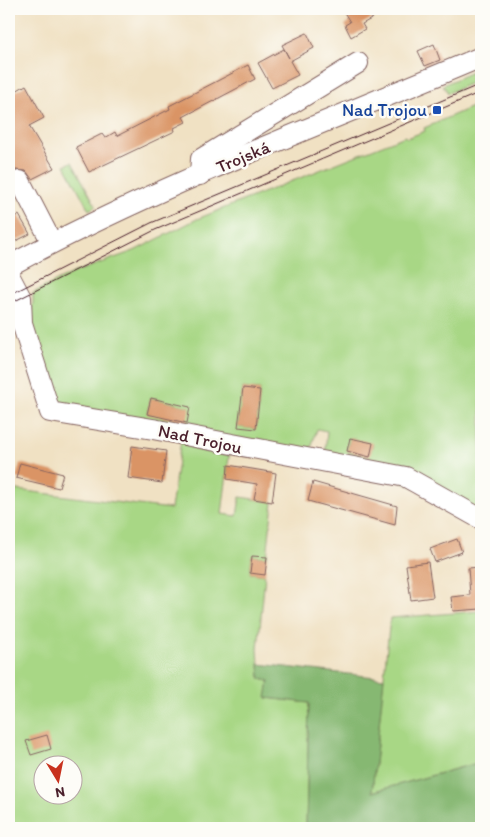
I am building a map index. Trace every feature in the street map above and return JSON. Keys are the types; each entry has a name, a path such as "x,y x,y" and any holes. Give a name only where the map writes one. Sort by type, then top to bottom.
{"street":[{"name":"Trojská","path":"9,266 52,243 200,175 481,57"},
{"path":"200,175 201,159 358,63"},
{"path":"20,181 52,243"},
{"name":"Nad Trojou","path":"9,275 21,298 15,326 50,412 153,429 406,477 481,519"}],"green space":[{"path":"481,68 481,79 448,93 443,85"},
{"path":"481,103 481,511 325,455 327,431 317,429 310,452 56,408 27,319 33,303 33,293 75,272 134,251 197,219 405,136 407,138 425,131 424,128","holes":["243,388 260,390 256,429 238,427","151,398 190,407 147,413","350,438 373,444 369,457 347,451"]},
{"path":"72,162 96,206 89,210 65,165"},
{"path":"181,440 230,449 222,514 237,516 240,497 273,502 267,557 252,556 250,573 265,575 258,649 260,679 269,681 267,698 309,703 306,828 9,828 9,489 171,509"},
{"path":"481,611 481,762 372,792 390,618"},
{"path":"259,664 384,678 372,792 481,762 481,828 306,828 309,703 266,698 269,681 260,679"}],"building":[{"path":"342,9 368,9 373,18 362,24 365,29 351,37 345,25 350,22"},
{"path":"307,33 314,48 290,61 298,75 272,88 258,63 284,49 289,58 282,45"},
{"path":"434,44 440,60 425,66 418,51"},
{"path":"248,65 255,79 183,117 186,122 174,128 175,131 89,172 76,147 102,134 105,138 115,132 117,136 170,109 169,106"},
{"path":"26,85 44,118 29,126 54,168 32,179 26,171 15,170 9,178 9,95"},
{"path":"19,215 30,234 14,242 9,232 9,220"},
{"path":"243,388 260,390 256,429 238,427"},
{"path":"151,398 190,407 187,423 147,414"},
{"path":"350,438 373,443 370,457 347,451"},
{"path":"132,446 166,451 162,483 128,478"},
{"path":"20,463 63,474 59,488 16,478"},
{"path":"228,465 276,473 272,502 254,499 257,484 227,479"},
{"path":"313,482 397,506 395,525 308,501"},
{"path":"457,539 462,552 435,562 430,549"},
{"path":"252,556 267,557 265,575 250,573"},
{"path":"428,562 433,597 411,600 406,565"},
{"path":"481,567 481,609 453,611 451,597 470,595 468,568"},
{"path":"47,735 51,749 31,755 26,741"}],"tram line":[{"path":"9,295 151,223 481,84"},
{"path":"9,304 155,230 481,92"}],"place":[{"name":"Nad Trojou","path":"437,110"}]}
